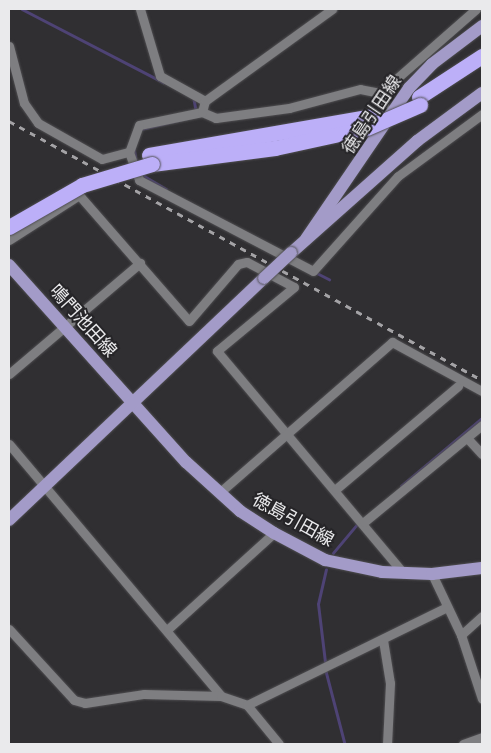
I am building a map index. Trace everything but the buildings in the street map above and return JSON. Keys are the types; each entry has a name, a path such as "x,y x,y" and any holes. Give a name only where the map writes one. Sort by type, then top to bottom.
{"highway":[{"path":"420,101 482,56"},
{"path":"9,216 78,178 150,160 370,122 420,101 482,65"},
{"path":"9,226 82,185 150,160"}],"main road":[{"name":"徳島引田線","path":"306,239 364,160 388,116 432,64 482,26"},
{"name":"徳島引田線","path":"9,520 131,400 290,253 417,141 482,92"},
{"name":"鳴門池田線","path":"9,265 131,400"},
{"name":"徳島引田線","path":"131,400 219,493 274,533 325,560 403,573 432,574 482,568"}],"street":[{"path":"140,9 160,76 205,101"},
{"path":"202,112 205,101 332,9"},
{"path":"380,93 476,9"},
{"path":"9,46 24,103 38,123 102,159 129,152"},
{"path":"380,93 360,89 297,106 216,118 202,112 139,125 129,152 139,180 313,272 398,176 482,114"},
{"path":"380,93 388,116"},
{"path":"417,141 428,153"},
{"path":"9,240 79,195 189,321 238,264 248,262 294,287 217,351 364,522 403,573"},
{"path":"9,374 140,263"},
{"path":"219,493 392,342 482,391"},
{"path":"336,489 458,386"},
{"path":"364,522 482,425"},
{"path":"467,438 482,454"},
{"path":"9,444 168,629 221,696"},
{"path":"168,629 274,533"},
{"path":"432,574 461,635 482,699"},
{"path":"247,705 252,698 383,640 447,607"},
{"path":"461,635 482,616"},
{"path":"9,629 74,700 85,703 144,694 221,696 247,705 279,744"},
{"path":"383,640 390,683 387,744"},
{"path":"464,744 482,737"}],"waterway":[{"path":"22,9 163,82"},
{"path":"194,99 196,110"},
{"path":"141,129 196,116"},
{"path":"134,148 136,159"},
{"path":"141,174 166,189"},
{"path":"315,272 329,279"},
{"path":"401,486 482,418"},
{"path":"333,553 358,523"},
{"path":"325,662 318,604 326,570"},
{"path":"326,671 345,744"}],"railway":[{"path":"9,121 482,380"}]}
